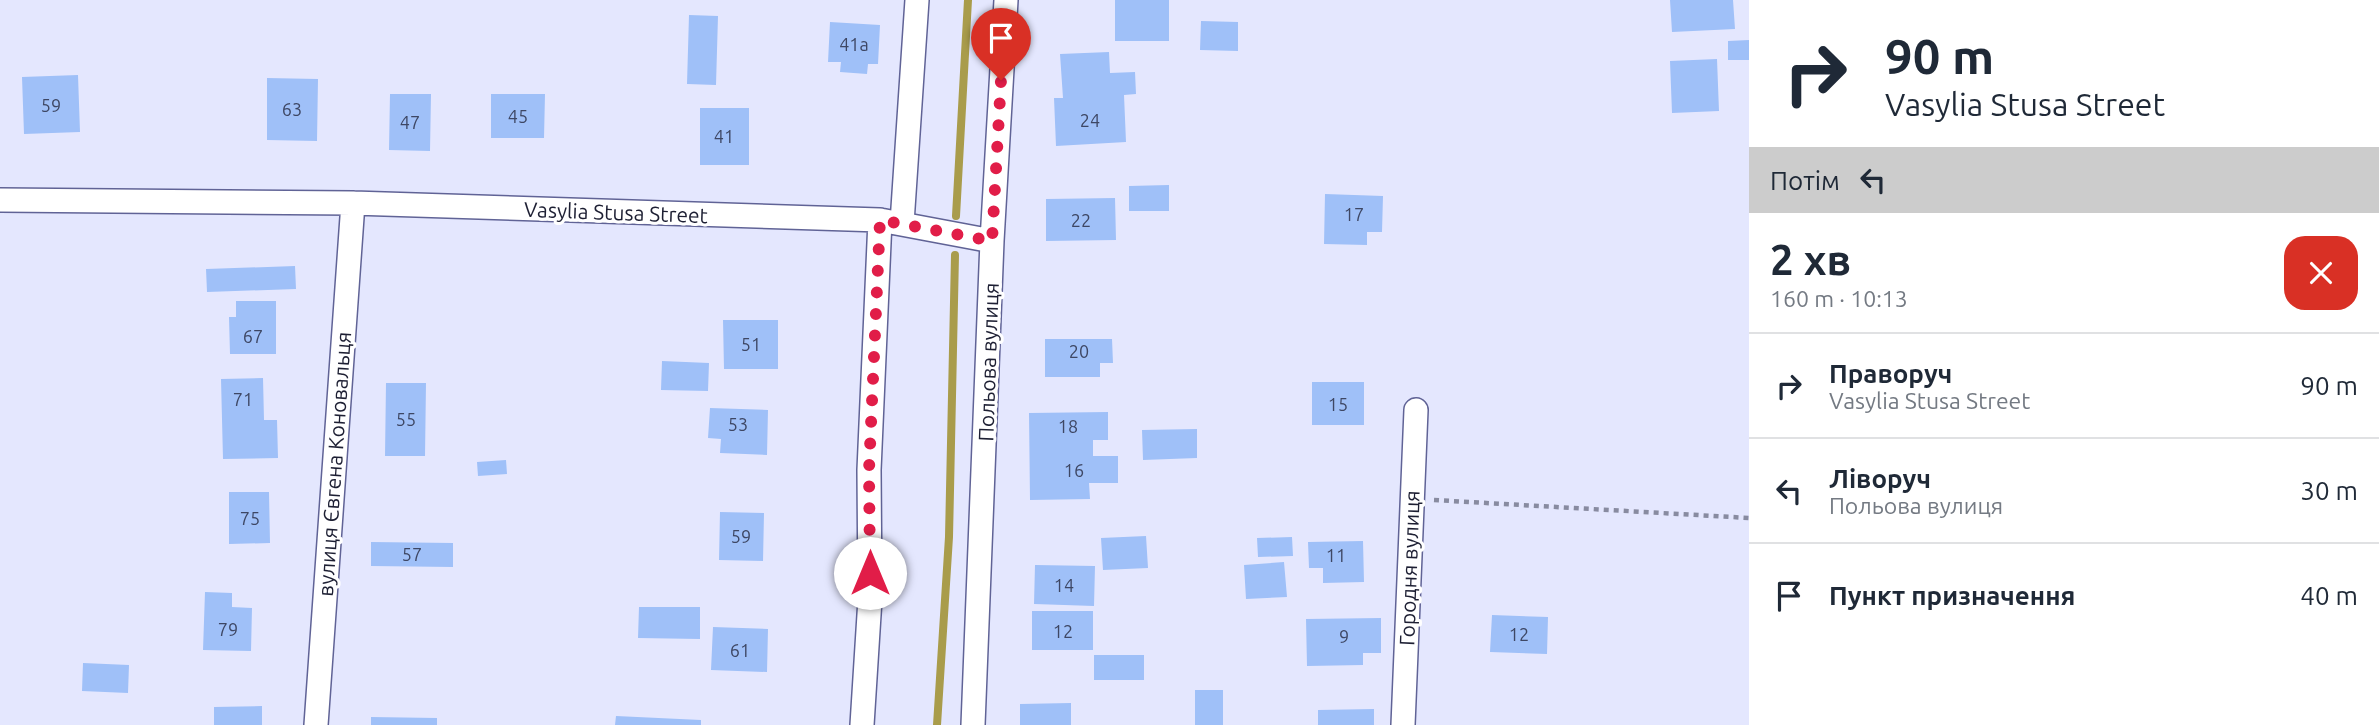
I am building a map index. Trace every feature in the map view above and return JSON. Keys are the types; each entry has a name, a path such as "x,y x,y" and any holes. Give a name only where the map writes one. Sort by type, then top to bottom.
{"street":[{"path":"862,725 870,599 869,470 891,222 917,0"},
{"name":"Польова вулиця","path":"973,725 992,241 1006,0"},
{"name":"Vasylia Stusa Street","path":"0,200 353,203 891,222 992,241"},
{"name":"вулиця Євгена Коновальця","path":"316,725 353,203"},
{"name":"Городня вулиця","path":"1403,725 1416,410"}],"path":[{"path":"1412,499 1749,518"}],"building":[{"path":"1115,0 1169,0 1169,41 1115,41"},
{"path":"1670,0 1733,0 1735,29 1672,32"},
{"path":"689,15 718,16 716,85 687,84"},
{"path":"1201,21 1238,22 1238,51 1200,50"},
{"path":"830,22 880,25 878,64 868,64 867,74 840,72 841,62 828,62"},
{"path":"1749,40 1749,60 1728,60 1728,41"},
{"path":"1109,52 1110,73 1135,72 1136,94 1124,95 1126,142 1056,146 1054,98 1063,98 1060,54"},
{"path":"1717,59 1719,111 1672,113 1670,61"},
{"path":"78,75 80,132 24,134 22,77"},
{"path":"267,78 318,79 317,141 267,140"},
{"path":"390,94 431,94 430,151 389,150"},
{"path":"491,94 545,94 544,138 491,138"},
{"path":"700,108 749,108 749,165 700,165"},
{"path":"1169,185 1169,211 1129,211 1129,186"},
{"path":"1325,194 1383,196 1382,232 1367,232 1367,245 1324,244"},
{"path":"1115,198 1116,240 1046,241 1046,199"},
{"path":"295,266 296,289 207,292 206,269"},
{"path":"236,301 276,301 276,354 230,354 229,317 236,317"},
{"path":"723,320 778,320 778,369 724,369"},
{"path":"1045,339 1112,339 1113,363 1100,363 1100,377 1045,377"},
{"path":"662,361 709,363 708,391 661,390"},
{"path":"263,378 264,420 277,420 278,458 223,459 221,379"},
{"path":"1312,382 1364,382 1364,425 1312,425"},
{"path":"386,383 426,383 425,456 385,456"},
{"path":"710,408 768,410 767,455 720,453 721,439 708,438"},
{"path":"1108,412 1108,440 1093,440 1093,456 1118,456 1118,483 1089,483 1090,499 1030,500 1029,413"},
{"path":"1197,429 1197,458 1143,460 1142,430"},
{"path":"506,460 507,474 478,476 477,462"},
{"path":"229,492 269,492 270,543 229,544"},
{"path":"720,512 764,513 763,561 719,560"},
{"path":"1146,536 1148,568 1103,570 1101,538"},
{"path":"1292,537 1293,556 1258,557 1257,538"},
{"path":"1363,541 1364,582 1323,583 1323,568 1309,568 1308,542"},
{"path":"371,542 453,543 453,567 371,566"},
{"path":"1284,562 1287,597 1246,599 1244,565"},
{"path":"1035,565 1095,566 1094,606 1034,604"},
{"path":"205,592 232,593 232,607 252,608 251,651 203,650"},
{"path":"639,607 700,607 700,639 638,638"},
{"path":"1032,611 1093,611 1093,650 1032,650"},
{"path":"1492,615 1548,617 1547,654 1490,652"},
{"path":"1381,618 1381,653 1363,653 1363,665 1307,666 1306,619"},
{"path":"713,627 768,629 767,672 711,670"},
{"path":"1094,655 1144,655 1144,680 1094,680"},
{"path":"83,663 129,665 128,693 82,691"},
{"path":"1195,690 1223,690 1223,725 1195,725"},
{"path":"1071,703 1071,725 1020,725 1020,704"},
{"path":"262,706 262,725 214,725 214,707"},
{"path":"1374,709 1374,725 1318,725 1318,710"},
{"path":"616,716 701,720 701,725 615,725"},
{"path":"371,717 437,718 437,725 371,725"}],"waterway":[{"path":"956,216 968,0"},
{"path":"937,725 949,537 955,255"}],"route":[{"path":"870,573 869,470 880,220 992,241 1001,80"}]}
